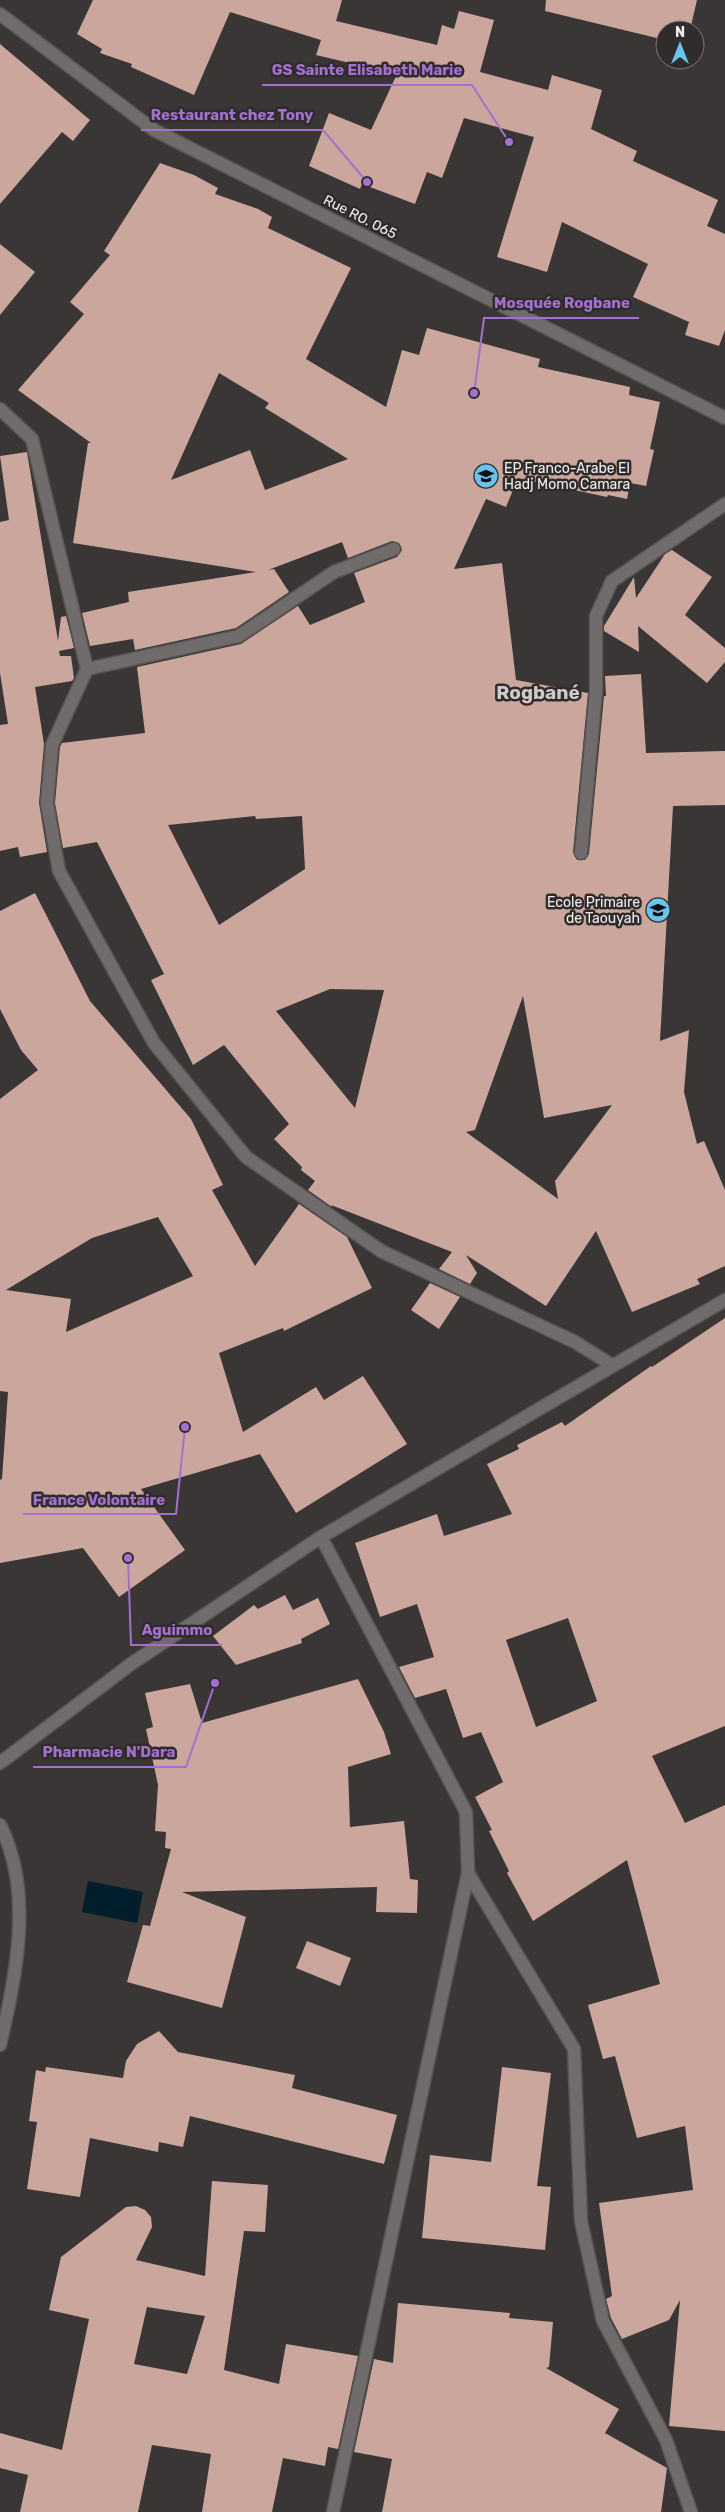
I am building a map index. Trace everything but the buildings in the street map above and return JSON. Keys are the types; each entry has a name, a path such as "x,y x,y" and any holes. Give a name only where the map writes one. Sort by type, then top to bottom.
{"street":[{"name":"Rue RO. 065","path":"0,14 154,130 725,418"},
{"path":"0,409 32,439 87,669 52,746 47,803 59,871 154,1043 246,1157 381,1251 575,1342 612,1365"},
{"path":"581,853 596,691 596,616 612,581 725,504"},
{"path":"87,669 238,636 334,572 394,549"},
{"path":"0,1763 131,1664 320,1538 725,1300"},
{"path":"320,1538 466,1812 468,1873 333,2512"},
{"path":"0,1825 11,1847 20,1916 5,2001 0,2045"},
{"path":"468,1873 574,2048 581,2221 603,2321 666,2440 691,2512"}],"water":[{"path":"88,1881 143,1892 137,1923 82,1912"}],"place":[{"name":"GS Sainte Elisabeth Marie","path":"509,142"},
{"name":"Restaurant chez Tony","path":"367,182"},
{"name":"Mosquée Rogbane","path":"474,393"},
{"name":"EP Franco-Arabe El Hadj Momo Camara","path":"486,476"},
{"name":"Ecole Primaire de Taouyah","path":"658,910"},
{"name":"France Volontaire","path":"185,1427"},
{"name":"Aguimmo","path":"128,1558"},
{"name":"Pharmacie N'Dara","path":"215,1683"}],"district":[{"name":"Rogbané","path":"538,692"}]}
